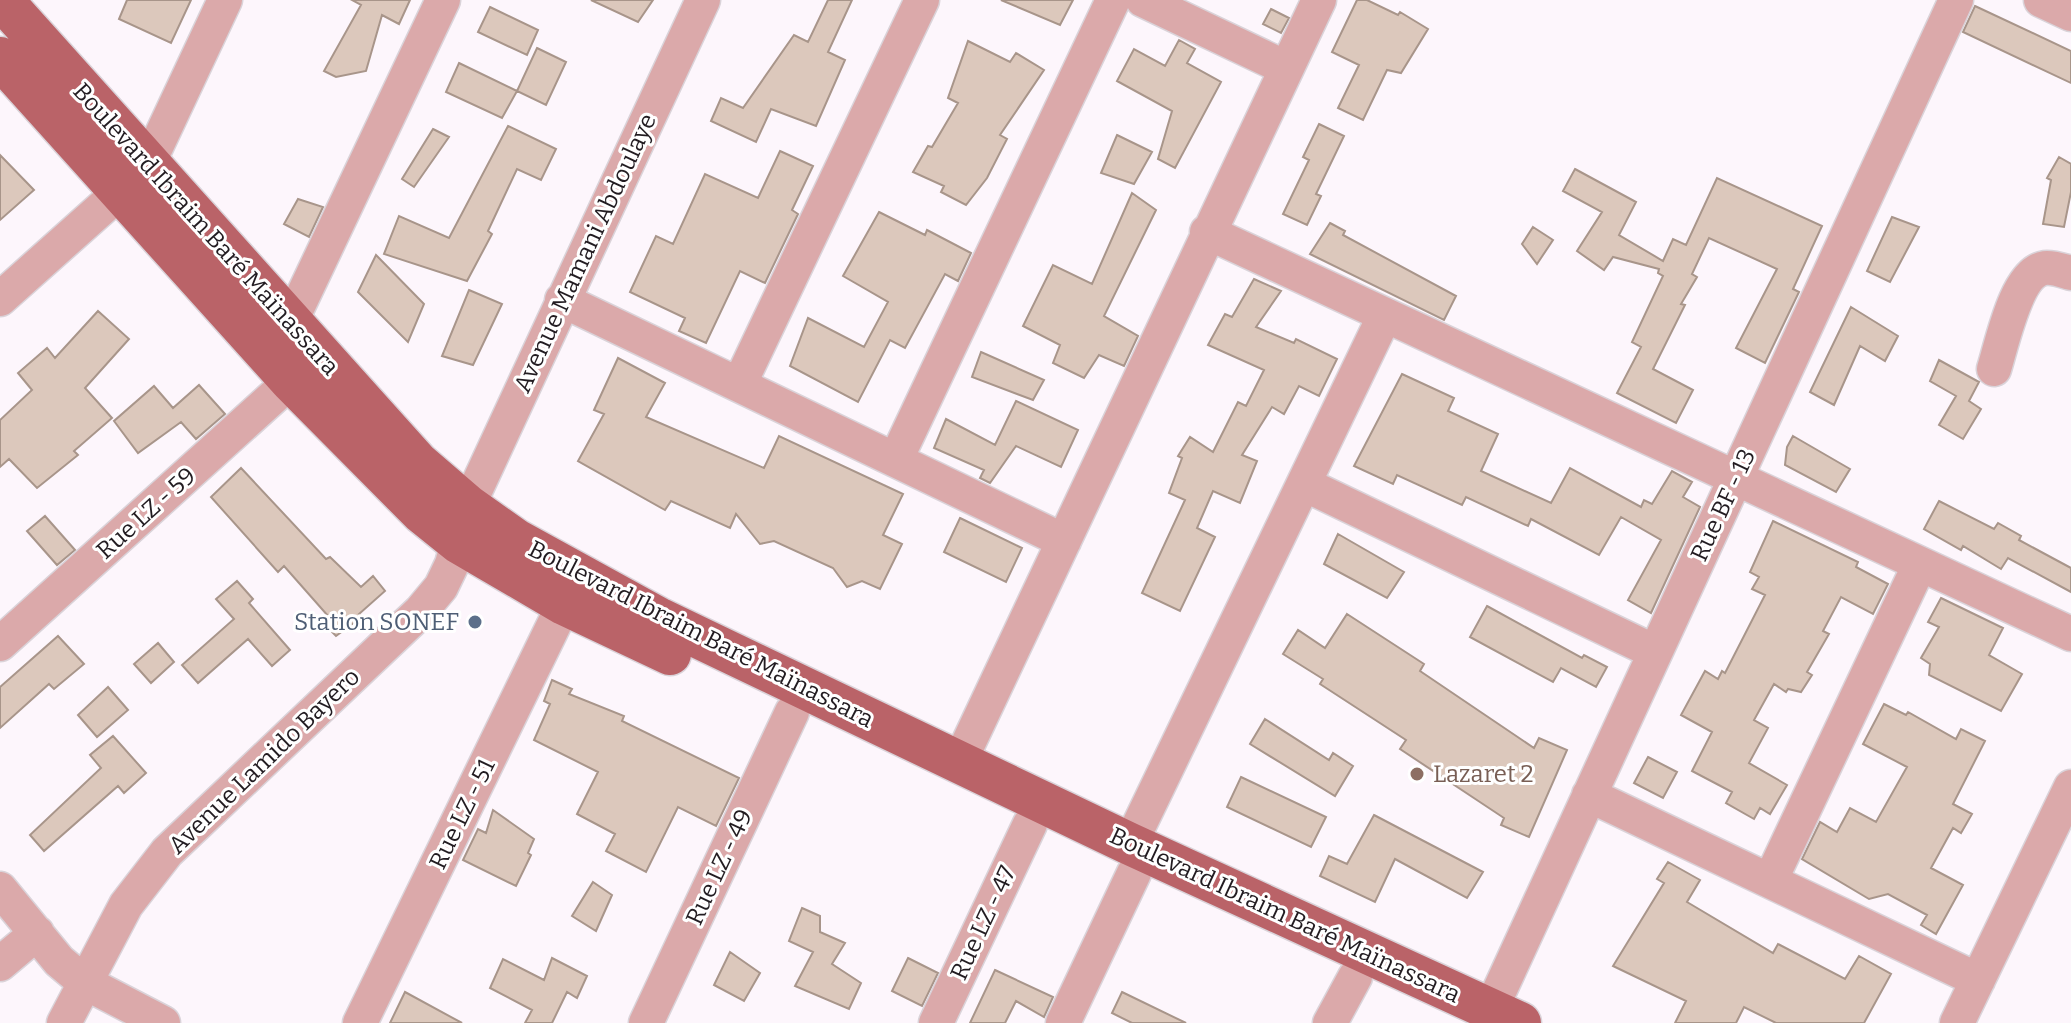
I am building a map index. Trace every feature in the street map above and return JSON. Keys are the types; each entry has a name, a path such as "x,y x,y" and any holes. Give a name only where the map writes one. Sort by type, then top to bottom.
{"main road":[{"name":"Boulevard Ibraim Baré Maïnassara","path":"2,0 291,381 377,472 463,524 564,604 1030,824 1132,858 1488,1018"},
{"name":"Boulevard Ibraim Baré Maïnassara","path":"0,58 134,177 290,323 418,463 463,524 516,540 658,618 959,763 1355,977 1488,1018"}],"street":[{"path":"0,299 134,177 225,0"},
{"path":"290,323 443,0"},
{"path":"739,385 922,0"},
{"path":"896,459 1113,0"},
{"path":"1143,0 1286,68"},
{"path":"959,763 1319,0"},
{"name":"Rue BF - 13","path":"1488,1018 1956,0"},
{"path":"2041,0 2071,14"},
{"name":"Avenue Mamani Abdoulaye","path":"463,524 562,300 701,1"},
{"path":"1207,232 2071,634"},
{"path":"1994,369 2018,292 2032,274 2046,267 2071,273"},
{"path":"562,300 1064,541"},
{"path":"1063,1023 1132,858 1385,315"},
{"name":"Rue LZ - 59","path":"0,644 291,381"},
{"path":"1304,484 1655,652"},
{"name":"Avenue Lamido Bayero","path":"64,1023 126,905 167,852 421,611 441,587 463,524"},
{"path":"1770,881 1920,564"},
{"name":"Rue LZ - 51","path":"360,1023 564,604"},
{"name":"Rue LZ - 49","path":"646,1023 792,712"},
{"path":"1957,1023 2071,787"},
{"path":"1589,795 1978,980"},
{"name":"Rue LZ - 47","path":"936,1023 1030,824"},
{"path":"0,889 59,961 84,982 163,1023"},
{"path":"0,964 37,933"},
{"path":"1330,1023 1355,977"}],"building":[{"path":"127,0 191,0 171,43 119,19"},
{"path":"352,0 410,0 399,24 382,15 366,71 336,77 324,71 361,5"},
{"path":"591,0 653,0 638,22"},
{"path":"828,0 852,0 828,52 845,60 816,126 771,109 756,142 711,121 721,98 743,108 794,35 808,42"},
{"path":"1001,0 1073,0 1060,25"},
{"path":"1357,0 1367,0 1398,15 1400,12 1428,29 1401,73 1387,70 1363,120 1338,108 1359,65 1332,52"},
{"path":"1975,6 2071,51 2071,83 1963,32"},
{"path":"490,7 538,30 527,55 478,32"},
{"path":"1271,9 1289,18 1281,33 1263,24"},
{"path":"1179,40 1195,49 1187,63 1221,82 1175,168 1158,159 1172,111 1117,81 1134,49 1165,66"},
{"path":"968,41 1010,62 1016,53 1044,70 1000,135 1007,139 987,178 966,205 941,192 944,186 913,172 958,103 948,98"},
{"path":"537,48 566,62 546,105 517,91"},
{"path":"459,63 517,91 502,118 446,92"},
{"path":"1319,124 1344,136 1316,194 1321,196 1307,225 1283,214 1309,160 1303,157"},
{"path":"508,126 556,149 541,180 517,169 488,231 492,234 467,281 384,254 399,216 449,238"},
{"path":"433,129 449,137 414,187 402,179"},
{"path":"1117,135 1152,152 1134,184 1101,173"},
{"path":"780,151 813,166 792,210 798,214 765,283 740,271 706,343 679,331 685,318 630,292 656,236 673,244 705,174 758,198"},
{"path":"0,155 34,190 0,220"},
{"path":"2059,157 2071,164 2071,192 2064,227 2043,224 2051,180 2047,178"},
{"path":"1575,169 1636,202 1619,235 1663,261 1673,239 1686,245 1717,178 1822,226 1793,289 1799,292 1765,363 1736,348 1777,269 1709,238 1692,274 1697,277 1681,304 1685,305 1653,369 1693,390 1676,423 1617,393 1641,347 1632,342 1663,276 1658,273 1659,269 1613,257 1604,270 1577,251 1602,212 1563,191"},
{"path":"1132,193 1156,210 1104,316 1138,336 1124,366 1099,355 1084,378 1053,363 1060,345 1023,326 1053,265 1092,284"},
{"path":"298,199 323,207 309,237 284,224"},
{"path":"879,212 925,235 927,230 971,253 958,281 945,274 905,348 890,340 858,402 790,366 808,318 864,347 888,302 843,276"},
{"path":"1892,217 1919,227 1890,282 1867,271"},
{"path":"1330,223 1345,231 1343,235 1456,296 1444,320 1310,254"},
{"path":"1533,227 1553,240 1537,264 1522,244"},
{"path":"376,255 424,304 408,342 358,292"},
{"path":"1254,279 1281,291 1256,327 1294,343 1296,339 1337,359 1319,396 1299,386 1284,414 1272,407 1242,455 1257,461 1240,503 1213,491 1197,528 1215,537 1180,611 1142,593 1185,500 1169,493 1182,458 1178,456 1190,437 1213,452 1238,402 1246,406 1264,370 1208,345 1225,314 1232,317"},
{"path":"469,290 502,304 473,365 442,356"},
{"path":"1851,307 1898,336 1885,361 1860,346 1834,405 1810,392"},
{"path":"98,311 129,339 85,388 112,418 74,451 78,455 37,488 9,459 0,467 0,420 32,390 18,373 47,348 55,358"},
{"path":"981,352 1044,380 1033,400 972,377"},
{"path":"618,358 665,383 646,417 764,468 779,436 903,494 883,535 902,544 880,589 862,581 847,587 833,568 774,541 760,544 736,514 730,528 671,501 665,510 578,461 604,414 594,410"},
{"path":"1939,360 1979,382 1969,401 1981,409 1963,439 1939,425 1956,396 1930,381"},
{"path":"1402,374 1454,398 1448,411 1498,434 1481,471 1551,503 1570,468 1641,507 1644,500 1652,504 1672,471 1692,482 1683,497 1700,507 1651,613 1628,600 1661,540 1621,517 1599,555 1531,519 1528,526 1466,497 1462,505 1397,475 1393,484 1354,466"},
{"path":"199,385 225,414 196,439 181,422 138,453 114,421 154,386 173,408"},
{"path":"1016,401 1078,430 1061,467 1016,446 990,483 980,478 984,470 934,448 946,419 995,445"},
{"path":"1793,436 1850,469 1836,492 1785,465 1787,447"},
{"path":"241,468 326,559 330,557 361,587 373,576 385,591 359,614 362,617 336,636 323,623 329,617 284,566 278,572 211,497"},
{"path":"1939,501 1994,529 1998,523 2021,536 2019,540 2071,568 2071,592 2008,558 2001,569 1963,546 1961,550 1924,529"},
{"path":"45,516 75,550 57,565 27,531"},
{"path":"960,518 1022,548 1006,582 944,552"},
{"path":"1773,521 1858,562 1856,567 1888,584 1873,614 1841,597 1823,631 1829,634 1807,672 1812,675 1801,692 1788,689 1786,692 1774,684 1754,720 1768,728 1749,763 1787,785 1770,814 1760,808 1754,819 1726,803 1732,792 1692,771 1712,732 1681,715 1705,671 1718,679 1722,671 1725,673 1765,595 1752,589 1759,577 1750,572"},
{"path":"1338,534 1404,572 1387,598 1324,564"},
{"path":"237,581 253,599 249,603 290,650 272,666 248,639 198,683 182,665 234,619 216,599"},
{"path":"1941,598 2003,628 1989,655 2022,674 2001,711 1929,675 1930,664 1921,658 1939,627 1928,622"},
{"path":"1487,606 1582,658 1584,655 1607,667 1596,687 1561,668 1553,682 1470,637"},
{"path":"1347,614 1424,664 1420,671 1534,748 1539,738 1567,750 1529,837 1501,825 1504,818 1400,749 1406,740 1320,684 1323,679 1283,654 1298,630 1325,648"},
{"path":"58,636 84,664 54,689 49,684 0,728 0,687"},
{"path":"158,643 174,662 151,683 134,664"},
{"path":"552,680 572,689 569,694 624,716 622,721 739,778 716,826 678,807 646,872 606,851 615,834 577,814 598,772 534,740 550,704 544,701"},
{"path":"108,687 128,710 97,737 78,715"},
{"path":"1884,704 1906,715 1908,712 1956,739 1961,729 1985,741 1953,804 1972,814 1961,833 1953,828 1931,868 1963,885 1936,934 1921,925 1927,915 1888,894 1869,899 1802,859 1820,822 1837,832 1850,808 1876,822 1907,767 1863,744"},
{"path":"1265,719 1329,760 1333,753 1353,766 1335,796 1250,744"},
{"path":"113,736 146,773 124,793 118,786 44,851 30,835 101,768 90,755"},
{"path":"1648,757 1677,772 1663,798 1634,783"},
{"path":"1241,777 1326,817 1311,847 1227,807"},
{"path":"493,810 534,839 528,853 531,855 516,886 463,860 478,829 486,833"},
{"path":"1374,815 1483,872 1467,898 1395,859 1375,902 1320,876 1329,856 1347,864"},
{"path":"1668,862 1700,880 1687,902 1773,953 1778,944 1845,979 1859,956 1891,974 1864,1023 1776,1023 1744,1007 1736,1023 1675,1023 1686,1001 1613,966 1664,883 1657,879"},
{"path":"593,882 612,895 596,931 572,916"},
{"path":"802,908 820,916 820,932 845,943 832,964 861,983 849,1009 795,986 813,952 789,941"},
{"path":"730,952 760,973 744,1001 714,985"},
{"path":"552,958 587,976 577,998 567,992 552,1023 525,1023 532,1010 490,988 503,959 544,980"},
{"path":"908,958 938,973 922,1006 892,991"},
{"path":"995,970 1053,997 1044,1017 1016,1001 1005,1023 970,1023"},
{"path":"405,992 462,1023 390,1023"},
{"path":"1122,992 1186,1023 1132,1023 1112,1013"}],"place":[{"name":"Station SONEF","path":"475,622"},
{"name":"Lazaret 2","path":"1417,774"}]}
